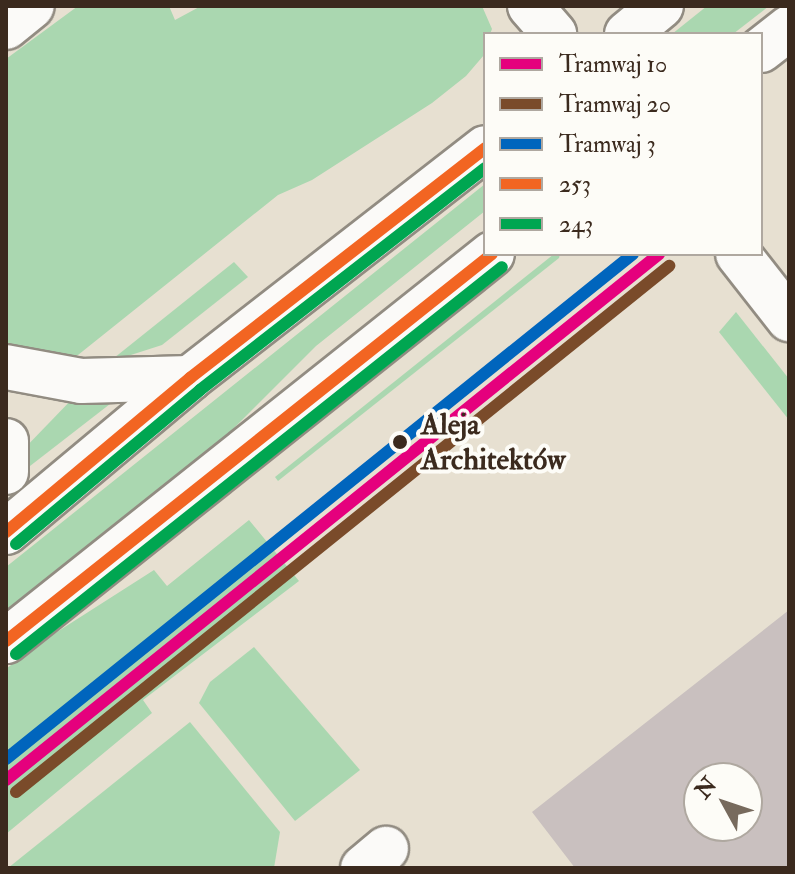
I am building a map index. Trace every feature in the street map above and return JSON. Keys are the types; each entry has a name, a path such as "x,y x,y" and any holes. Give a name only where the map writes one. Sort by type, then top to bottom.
{"main road":[{"path":"6,27 32,6"},
{"path":"530,6 552,32"},
{"path":"629,32 661,6"},
{"path":"763,48 789,28"},
{"path":"6,532 190,378 483,150"},
{"path":"6,641 489,256"},
{"path":"740,256 789,319"},
{"path":"6,367 81,381 190,378"},
{"path":"6,441 6,472"}],"green space":[{"path":"78,6 169,6 175,20 201,6 482,6 492,29 491,32 483,32 483,56 466,76 432,103 312,180 278,195 78,355 54,365 6,347 6,59"},
{"path":"707,6 769,6 736,32 674,32"},
{"path":"483,186 483,213 316,346 215,447 6,616 6,567"},
{"path":"551,256 560,256 278,481 275,477"},
{"path":"234,262 248,277 162,345 109,362"},
{"path":"736,312 789,379 789,420 719,332"},
{"path":"76,395 119,397 21,473 20,453"},
{"path":"249,520 299,581 143,700 152,713 6,834 6,669 35,646 154,570 167,586"},
{"path":"254,647 360,770 295,821 199,703 210,682"},
{"path":"190,722 280,832 274,868 8,868"}],"building":[{"path":"789,610 789,868 575,868 532,812"}],"tram line":[{"name":"3","path":"6,759 631,256"},
{"name":"10","path":"6,780 657,256"},
{"name":"20","path":"16,792 669,266"}],"transit line":[{"name":"253","path":"6,532 190,378 483,150"},
{"name":"243","path":"16,544 200,390 483,170"},
{"name":"253","path":"6,641 489,256"},
{"name":"243","path":"16,654 502,267"}],"place":[{"name":"Aleja Architektów","path":"400,442"}]}
